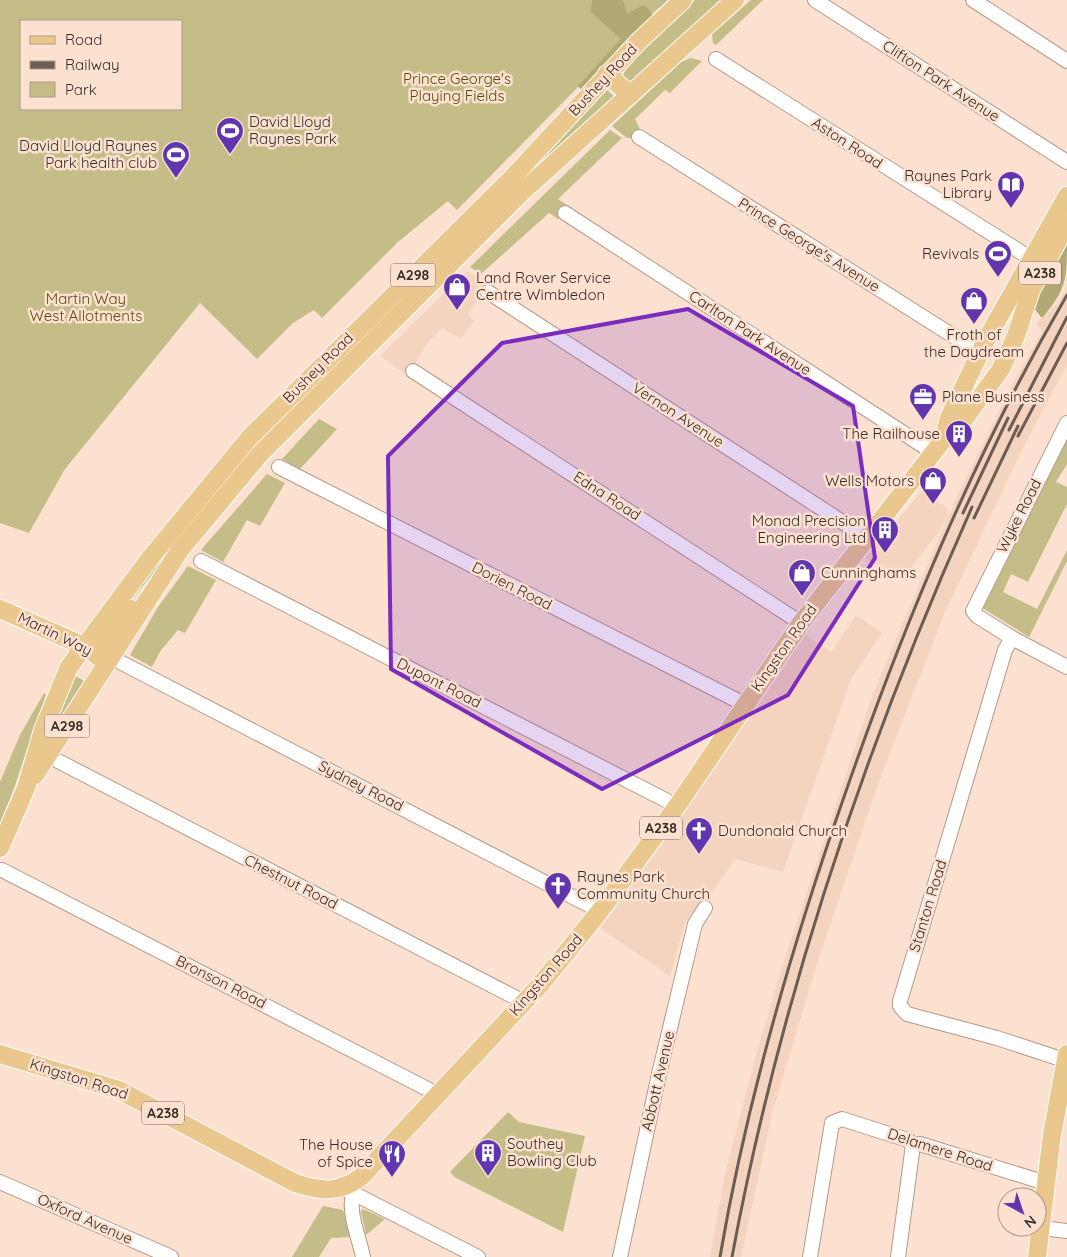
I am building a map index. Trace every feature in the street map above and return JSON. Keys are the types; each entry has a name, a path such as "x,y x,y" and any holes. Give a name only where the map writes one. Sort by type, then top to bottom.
{"main road":[{"name":"Bushey Road","path":"0,848 26,788 38,744 56,694 69,667 86,647 151,557 250,437 510,180 607,74 683,0"},
{"name":"Bushey Road","path":"26,788 114,663 154,589 180,550 260,454 522,192 575,142 735,0"},
{"path":"607,74 630,95"},
{"name":"A238","path":"981,350 1030,258 1067,196"},
{"name":"A238","path":"1008,351 1031,290 1067,224"},
{"path":"981,350 990,342 1005,347 1008,351"},
{"name":"Kingston Road","path":"939,446 949,418 981,350"},
{"name":"Kingston Road","path":"0,1054 119,1090 295,1183 318,1190 348,1191 379,1160 524,1002 600,911 677,806 744,704 801,623 939,446 960,425 1001,369 1008,351"},
{"path":"969,376 980,390 987,389"},
{"name":"Bushey Road","path":"86,647 100,644 141,599 154,589"},
{"name":"Martin Way","path":"0,609 86,647 114,663"},
{"path":"1045,1187 1052,1135 1067,1059"},
{"path":"1037,1257 1039,1237"}],"street":[{"name":"Clifton Park Avenue","path":"815,0 1067,162"},
{"path":"973,0 1067,60"},
{"name":"Aston Road","path":"716,59 1030,258"},
{"name":"Prince George's Avenue","path":"639,137 981,350"},
{"name":"Carlton Park Avenue","path":"565,213 939,446"},
{"name":"Vernon Avenue","path":"488,292 867,538"},
{"name":"Edna Road","path":"413,371 801,623"},
{"name":"Wyke Road","path":"1012,638 977,616 973,611 1067,423"},
{"name":"Dorien Road","path":"280,467 744,704"},
{"name":"Dupont Road","path":"201,561 677,806"},
{"path":"1012,638 1067,667"},
{"name":"Stanton Road","path":"1012,638 1002,659 902,992 900,1006 907,1014 1067,1059"},
{"name":"Sydney Road","path":"114,663 600,911"},
{"name":"Chestnut Road","path":"58,761 524,1002"},
{"name":"Bronson Road","path":"2,870 439,1095"},
{"name":"Abbott Avenue","path":"620,1257 659,1074 694,924 705,908"},
{"name":"Delamere Road","path":"810,1257 831,1125 835,1120 842,1119 908,1140 913,1145 920,1144 1046,1183"},
{"path":"898,1257 913,1145"},
{"name":"Oxford Avenue","path":"0,1182 171,1257"},
{"path":"348,1191 363,1257"},
{"path":"348,1191 478,1257"},
{"path":"1047,1229 1067,1231"}],"highlighted area":[{"path":"688,309 853,406 875,558 788,695 602,789 391,669 388,456 502,343"}],"shaded area":[{"path":"592,0 623,0 627,14 643,5 648,8 655,20 584,93 578,86 621,39 591,12"},
{"path":"1067,238 1067,263 1064,282 1056,299 1042,318 1033,307 1034,302"},
{"name":"Land Rover Service Centre Wimbledon","path":"467,271 488,286 468,314 474,321 461,339 442,328 427,343 408,376 380,356"},
{"path":"1067,286 1067,365 1024,446 945,612 878,784 817,964 772,1114 741,1257 710,1257 725,1173 758,1048 785,958 872,696 954,503 1011,387 1042,332 1036,323 1058,303"},
{"path":"923,490 949,510 941,529 901,580 865,558"},
{"path":"856,615 882,633 851,679 783,872 735,859 701,908 697,906 685,923 670,976 600,928 678,822 805,635 831,652"}],"green space":[{"path":"0,0 668,0 635,29 457,210 448,201 398,242 322,318 314,310 293,323 257,359 200,303 65,469 29,533 0,523"},
{"path":"695,0 724,0 631,84 623,76 627,64"},
{"path":"751,0 763,0 716,45 713,43 712,34"},
{"path":"691,58 702,61 670,93 665,90 635,119 640,129 631,138 627,138 612,126 681,62"},
{"path":"605,88 617,99 341,361 333,368 328,369"},
{"path":"610,130 622,138 558,199 567,205 558,219 549,213 481,274 470,267"},
{"path":"305,390 306,398 208,504 108,630 177,536 252,447"},
{"path":"319,419 337,429 300,469 282,459"},
{"path":"1067,439 1067,464 1056,482 1067,487 1067,504 1028,582 1011,574 1003,592 1037,609 1067,550 1067,561 1029,637 981,607"},
{"path":"267,474 285,483 260,526 247,520 223,562 201,550"},
{"path":"188,566 216,580 185,633 178,630 161,650 152,667 130,655 158,607"},
{"path":"74,675 86,682 49,741 46,739"},
{"path":"44,693 46,695 0,823 0,782 20,735"},
{"path":"508,1112 519,1122 585,1136 563,1232 456,1178 450,1172"},
{"path":"323,1206 343,1210 351,1237 331,1238 319,1257 292,1257"},
{"path":"363,1209 385,1219 366,1235 361,1211"}],"railway":[{"path":"720,1257 743,1139 789,965 868,729 917,602 972,477 1002,415 1067,295"},
{"path":"1009,430 1067,317"},
{"path":"1018,436 1067,343"},
{"path":"963,513 1008,418"},
{"path":"974,518 1018,426"},
{"path":"732,1257 752,1160 775,1064 801,969 830,875 896,689 972,507"}],"place":[{"name":"David Lloyd Raynes Park","path":"230,155"},
{"name":"David Lloyd Raynes Park health club","path":"176,179"},
{"name":"Raynes Park Library","path":"1011,209"},
{"name":"Revivals","path":"998,278"},
{"name":"Land Rover Service Centre Wimbledon","path":"457,311"},
{"name":"Froth of the Daydream","path":"974,325"},
{"name":"Plane Business","path":"923,421"},
{"name":"The Railhouse","path":"959,458"},
{"name":"Wells Motors","path":"933,505"},
{"name":"Monad Precision Engineering Ltd","path":"885,554"},
{"name":"Cunninghams","path":"802,597"},
{"name":"Dundonald Church","path":"699,855"},
{"name":"Raynes Park Community Church","path":"558,910"},
{"name":"Southey Bowling Club","path":"488,1177"},
{"name":"The House of Spice","path":"392,1178"}],"park label":[{"name":"Prince George's Playing Fields","path":"457,88"},
{"name":"Martin Way West Allotments","path":"86,308"}]}
